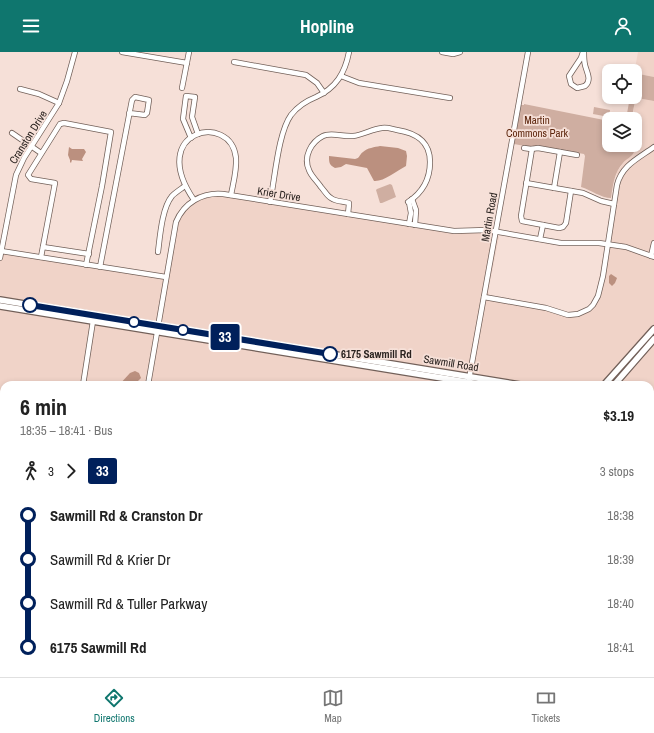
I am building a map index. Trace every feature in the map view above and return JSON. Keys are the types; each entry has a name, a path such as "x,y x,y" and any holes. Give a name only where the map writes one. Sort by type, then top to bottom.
{"main road":[{"name":"Sawmill Road","path":"0,300 157,329 469,381"},
{"name":"Sawmill Road","path":"0,306 93,321 157,329"},
{"path":"608,381 654,329"},
{"path":"617,381 654,339"}],"street":[{"name":"Cranston Drive","path":"0,258 15,179 21,163 59,103 75,52"},
{"path":"122,52 187,63"},
{"path":"182,88 189,52"},
{"path":"270,202 283,133 288,121 298,107 306,101 324,93 331,88 341,76 346,65 349,52"},
{"path":"442,52 452,54 460,52"},
{"name":"Martin Road","path":"469,381 528,52"},
{"path":"584,52 584,63 588,75 588,81 584,86 577,88 571,84 569,76 580,61 584,52"},
{"path":"234,62 306,75 317,82 324,93"},
{"path":"341,76 359,83 450,98"},
{"path":"20,89 39,94 59,103"},
{"path":"191,138 182,119 186,96 195,97 192,117 198,134"},
{"path":"100,267 130,113 133,98 135,97 150,100 147,113 144,115 130,113"},
{"path":"41,257 55,183 31,179 28,175 41,153 62,124 110,132 89,254 91,258 88,265"},
{"path":"348,214 348,202 330,198 309,170 307,160 311,146 322,136 352,136 378,128 386,128 414,134 420,139 429,153 430,166 428,180 421,188 418,196 410,201"},
{"path":"194,200 182,179 179,158 184,145 191,138 206,132 226,139 231,145 236,159 231,195"},
{"path":"12,133 41,153"},
{"path":"484,297 551,309 568,315 582,313 593,305 598,296 619,179 624,169 630,163 654,147"},
{"path":"524,148 538,148 577,155"},
{"path":"532,149 521,220 524,222 559,228 564,226 571,191"},
{"path":"554,188 560,152"},
{"path":"526,183 586,194 601,201 614,204"},
{"path":"158,252 163,221 169,201 172,195 185,186"},
{"name":"Krier Drive","path":"149,381 176,222 183,210 194,200 210,194 231,195 457,231 485,230 561,243 594,242 629,248 653,256"},
{"path":"409,224 411,213 410,201"},
{"path":"410,201 416,210 415,225"},
{"path":"540,239 543,225"},
{"path":"653,256 654,243"},
{"path":"43,247 89,254"},
{"path":"1,251 166,277"},
{"path":"84,381 93,321"}],"shaded area":[{"path":"638,52 654,52 654,77 642,75 642,64 636,64"},
{"path":"642,99 654,101 654,381 509,381 0,298 0,248 162,275 164,273 173,226 179,211 196,195 222,191 456,229 490,227 499,237 488,292 490,296 574,313 589,306 596,295 617,172 631,152 642,152 642,112 634,112 634,104 642,104"},
{"path":"380,146 398,148 406,151 407,156 406,166 378,181 374,181 367,168 346,164 335,168 329,160 329,156 355,159 367,150"},
{"path":"69,147 72,149 84,149 86,152 82,159 83,161 72,160 71,163 70,162 68,155"},
{"path":"611,274 617,278 612,286 609,283 609,276"},
{"path":"0,308 91,323 82,381 0,381"},
{"path":"93,321 460,381 84,381"},
{"path":"135,371 139,373 141,378 138,381 123,381 130,373"}],"green space":[{"path":"642,75 654,77 654,101 642,99"},
{"path":"629,104 635,104 633,112 627,112"},
{"name":"Martin Commons Park","path":"521,105 602,120 602,152 634,152 620,167 614,179 611,198 604,197 581,187 584,154 538,146 530,147 514,144"},
{"path":"594,107 610,110 610,112 602,112 602,116 593,114"},
{"path":"390,184 392,185 396,197 380,203 376,190"}],"bus line":[{"name":"33","path":"30,305 330,354"}],"place":[{"name":"6175 Sawmill Rd","path":"330,354"}]}
